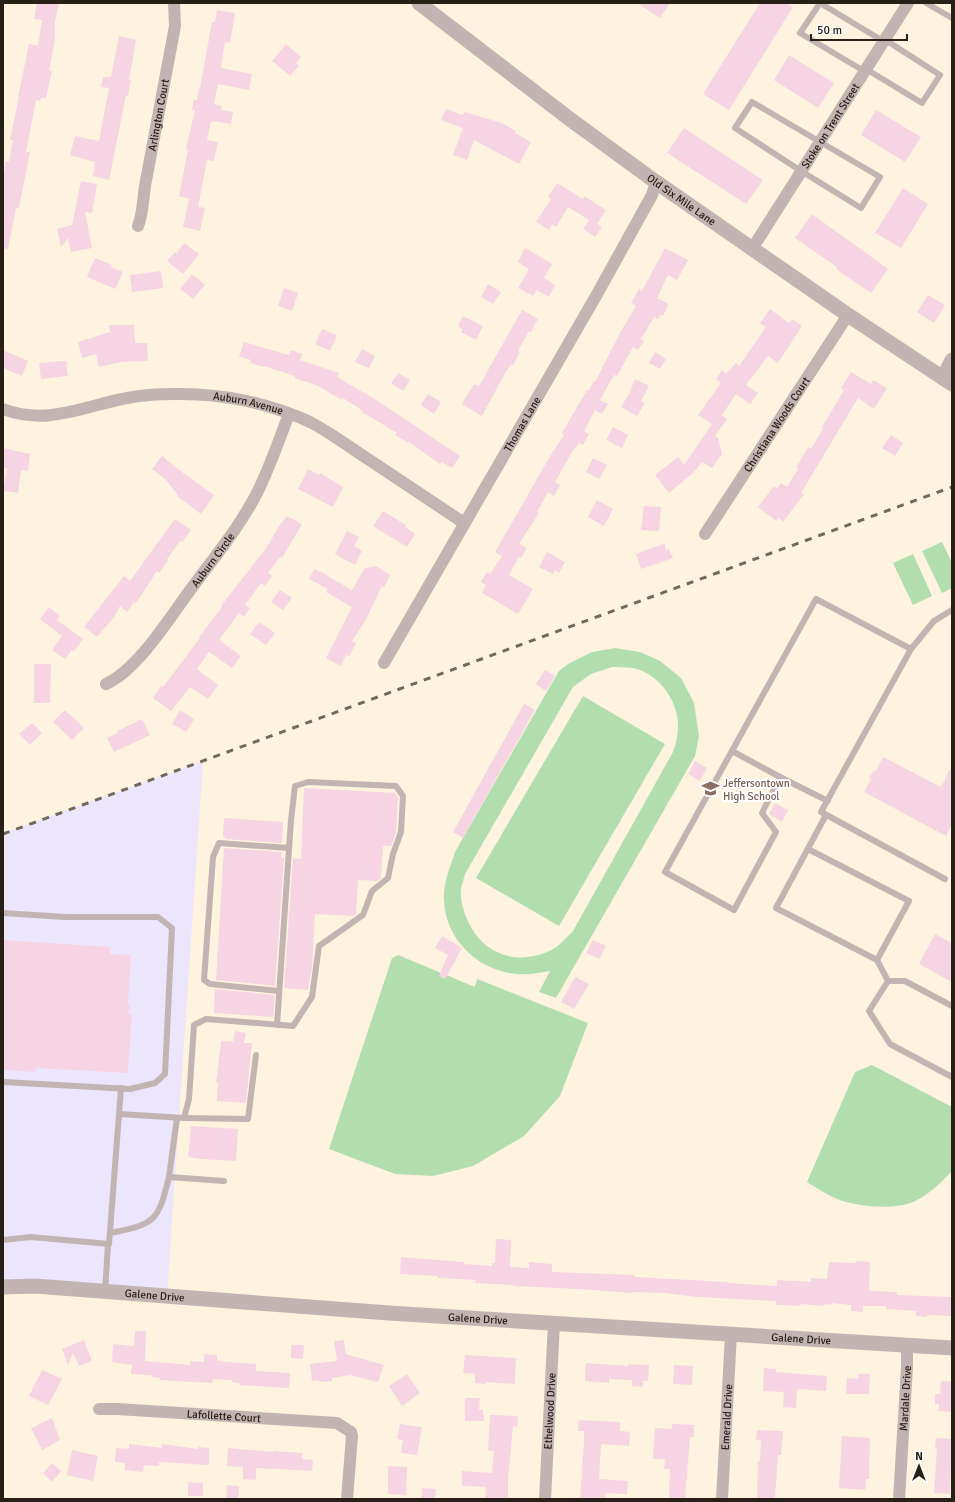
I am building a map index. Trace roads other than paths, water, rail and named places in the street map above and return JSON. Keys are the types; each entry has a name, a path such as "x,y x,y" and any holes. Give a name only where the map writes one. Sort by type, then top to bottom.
{"street":[{"name":"Arlington Court","path":"138,226 142,217 141,212 145,186 174,33 174,3"},
{"name":"Old Six Mile Lane","path":"419,3 571,120 656,182 848,315 947,381"},
{"name":"Stoke on Trent Street","path":"752,249 883,40 908,3"},
{"name":"Thomas Lane","path":"384,663 596,296 652,195 656,182"},
{"name":"Christiana Woods Court","path":"704,534 848,315"},
{"path":"947,381 952,360"},
{"name":"Auburn Avenue","path":"3,409 21,414 54,416 127,398 175,394 221,396 259,403 310,423 339,439 464,523"},
{"name":"Auburn Circle","path":"106,684 130,667 148,647 232,533 257,493 289,414"},
{"name":"Galene Drive","path":"3,1286 35,1286 389,1314 952,1348"},
{"name":"Ethelwood Drive","path":"544,1499 554,1323"},
{"name":"Emerald Drive","path":"722,1499 730,1334"},
{"name":"Mardale Drive","path":"899,1499 907,1345"},
{"name":"Lafollette Court","path":"99,1409 338,1422 351,1432 352,1436 347,1499"}],"lane":[{"path":"820,3 883,40 940,75 922,103 800,33 820,3"},
{"path":"926,3 952,18"},
{"path":"752,102 880,177 861,208 801,172 735,128 752,102"},
{"path":"780,777 762,813 776,832 734,910 665,872 816,599 911,649"},
{"path":"945,879 821,812 911,649 934,621 952,610"},
{"path":"732,751 828,801"},
{"path":"184,1118 189,1099 194,1025 206,1019 277,1025 293,1026 312,997 319,946 363,915 372,891 388,878 393,854 401,832 403,796 396,786 308,782 295,786 289,848 277,1025"},
{"path":"826,815 776,908 877,960 888,982"},
{"path":"279,991 210,984 204,980 206,946 213,857 219,843 289,848"},
{"path":"808,848 909,901 877,960"},
{"path":"3,913 64,917 158,917 172,928 165,1074 155,1083 130,1089 3,1082"},
{"path":"888,982 906,981 952,1006"},
{"path":"888,982 869,1011 890,1044 952,1077"},
{"path":"119,1114 177,1118 248,1119 256,1055"},
{"path":"106,1292 108,1244 121,1088"},
{"path":"110,1233 146,1224 157,1214 162,1203 169,1177 177,1118"},
{"path":"169,1177 224,1180"},
{"path":"3,1240 31,1237 108,1244"}],"railway":[{"path":"3,834 952,487"}],"place":[{"name":"Jeffersontown High School","path":"710,789"}]}
